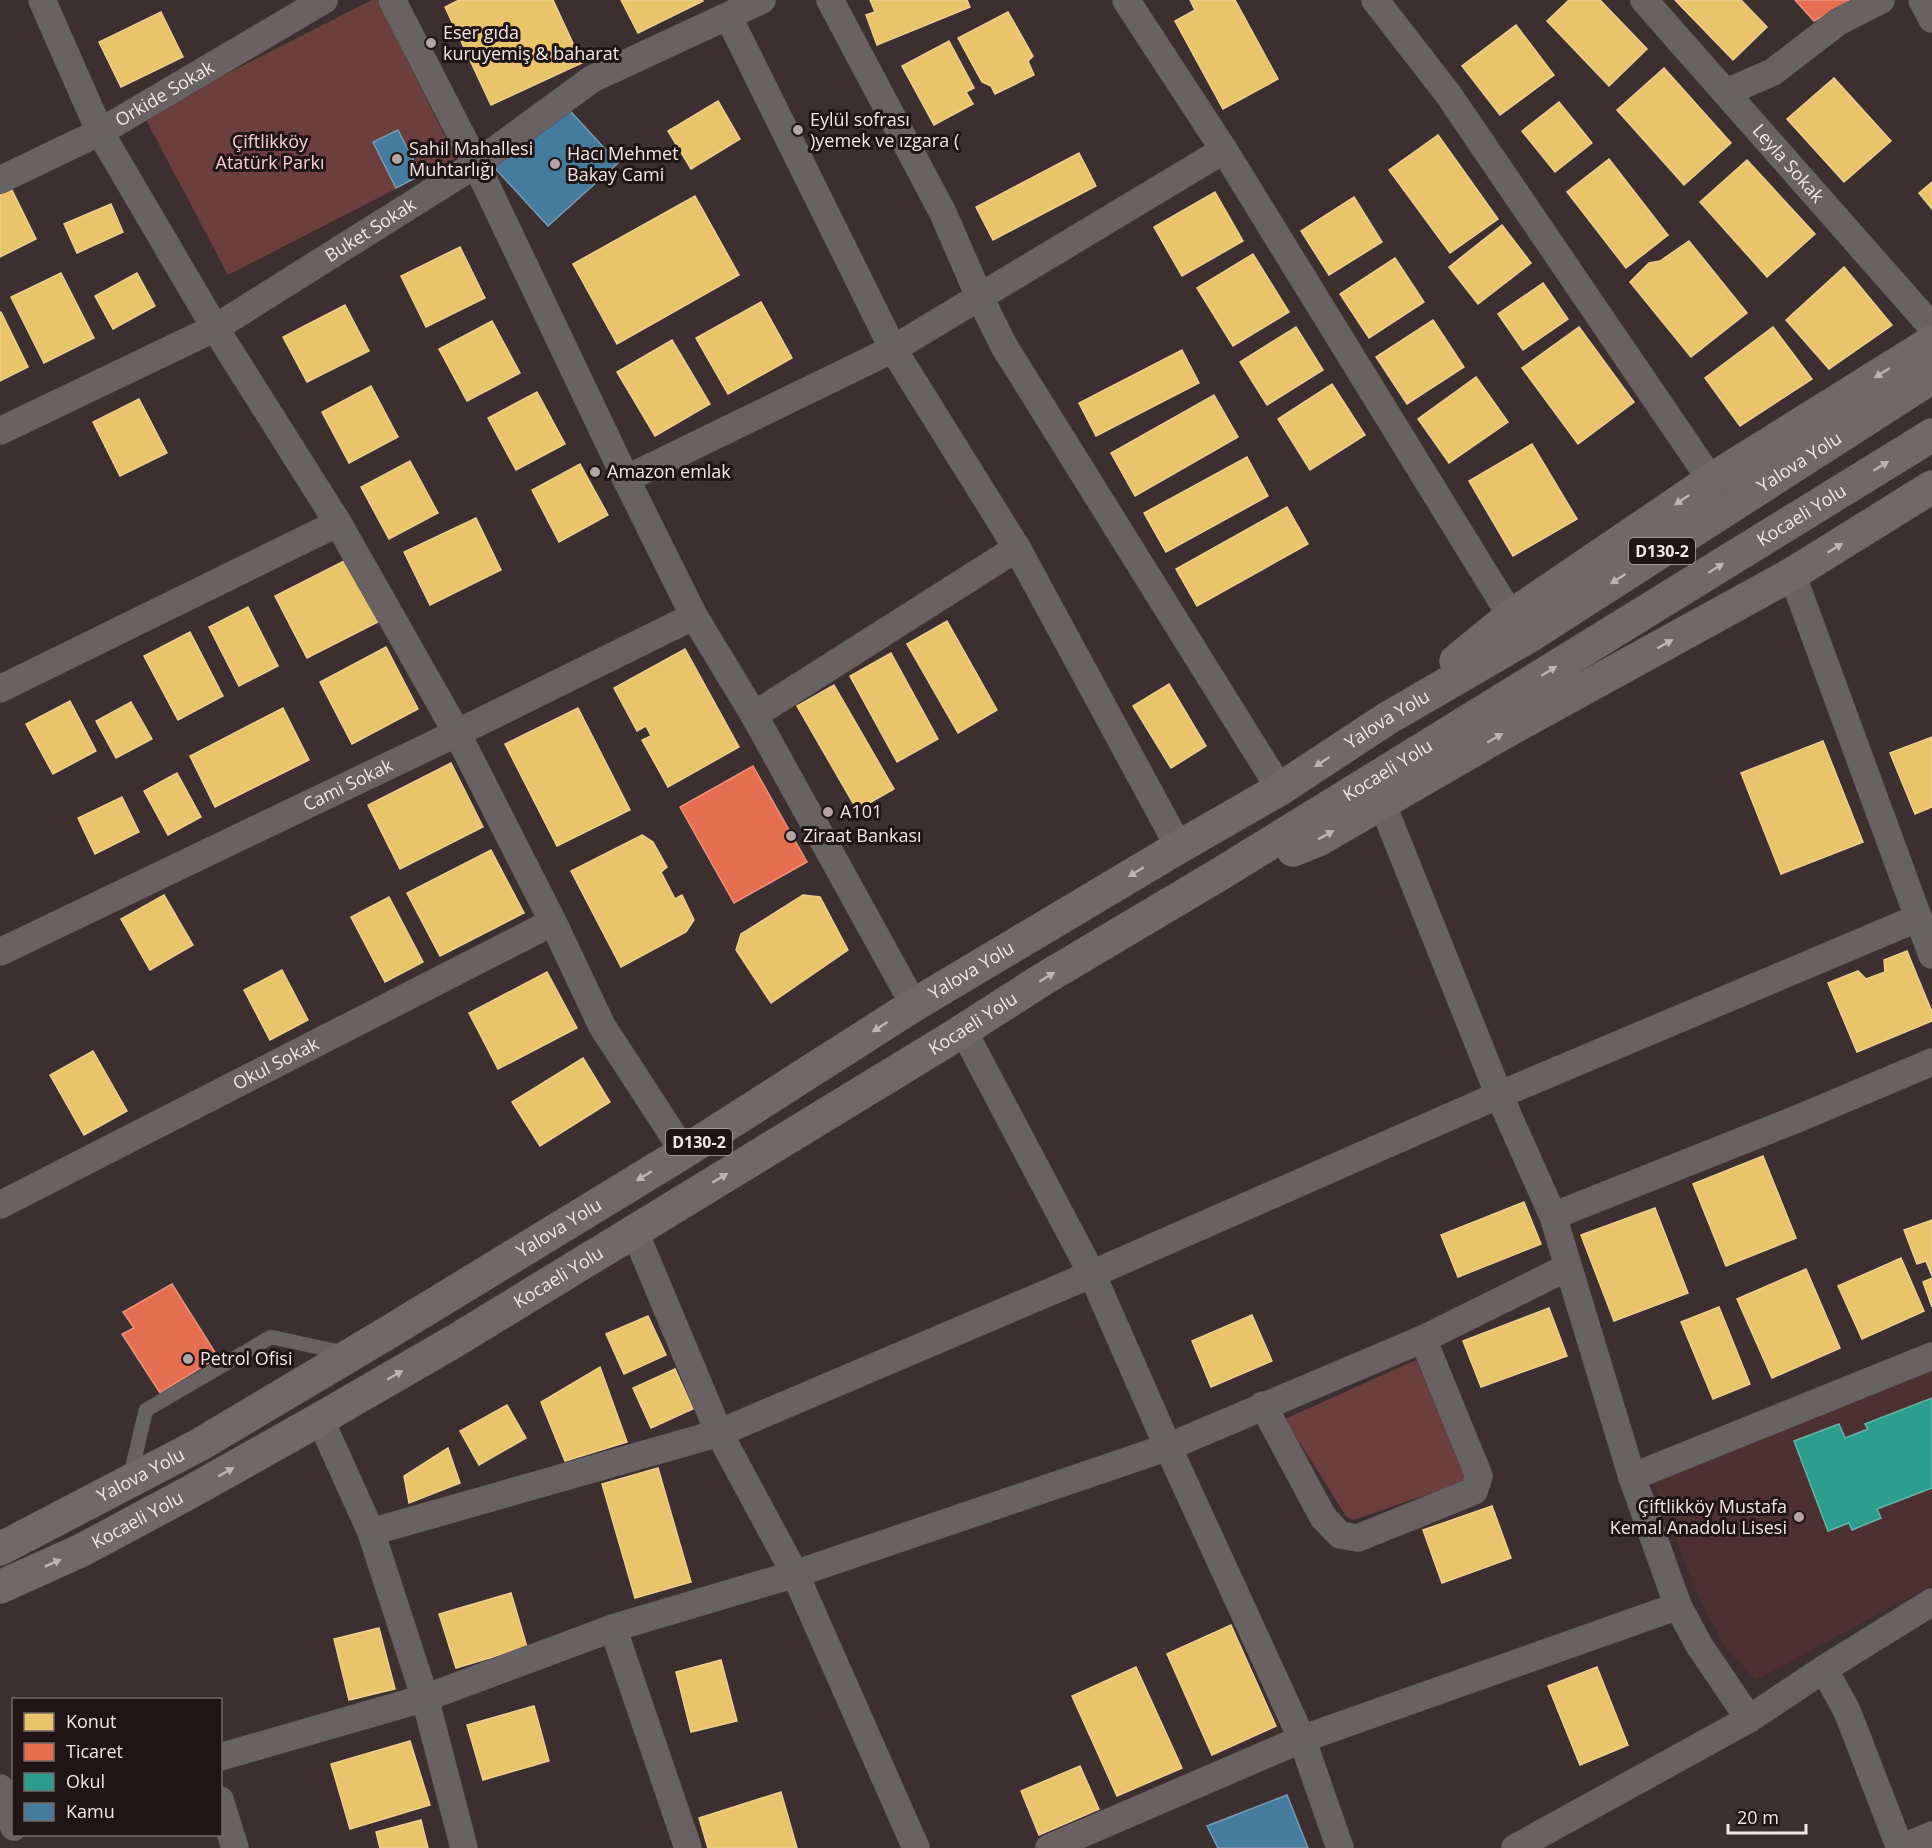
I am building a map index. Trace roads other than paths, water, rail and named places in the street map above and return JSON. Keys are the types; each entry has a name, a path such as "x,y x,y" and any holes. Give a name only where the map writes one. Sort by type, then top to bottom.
{"highway":[{"path":"1388,718 1511,615 1711,480 1932,342"},
{"name":"Yalova Yolu","path":"2,1544 128,1483 199,1445 350,1355 684,1152 914,1005 1280,789 1388,718 1531,635 1932,377"},
{"name":"Kocaeli̇ Yolu","path":"0,1587 82,1550 320,1419 453,1342 1932,435"},
{"path":"1157,911 1318,840 1503,733 1792,574 1932,487"}],"street":[{"path":"42,0 100,132 215,328 338,523 457,733 553,922 602,1026 684,1152"},
{"name":"Orkide Sokak","path":"0,180 100,132 324,0"},
{"path":"392,0 476,164 694,616 754,715 914,1005"},
{"name":"Buket Sokak","path":"0,431 215,328 476,164 592,79 762,0"},
{"path":"830,0 943,213 979,296 1004,346 1280,789"},
{"path":"1126,0 1224,150 1511,615"},
{"path":"1375,0 1448,94 1711,480"},
{"name":"Leyla Sokak","path":"1644,0 1932,327"},
{"path":"1727,92 1773,72 1838,22 1881,0"},
{"path":"1922,0 1932,19"},
{"path":"728,16 893,349 1017,548 1179,847"},
{"path":"626,479 893,349 1224,150"},
{"path":"0,689 338,523"},
{"path":"754,715 1017,548"},
{"path":"1792,574 1932,956"},
{"name":"Cami Sokak","path":"0,952 457,733 694,616"},
{"path":"1382,803 1499,1095 1553,1216 1632,1477 1678,1606 1699,1645 1749,1719"},
{"path":"371,1532 719,1433 1092,1274 1499,1095 1918,918"},
{"name":"Okul Sokak","path":"0,1205 553,922"},
{"path":"963,1030 1092,1274 1168,1447 1302,1739 1340,1848"},
{"path":"1553,1216 1797,1119 1932,1062"},
{"path":"634,1230 719,1433 795,1574 916,1848"},
{"path":"222,1756 425,1698 613,1628 795,1574 1168,1447 1423,1339 1568,1268"},
{"path":"1263,1405 1323,1517 1340,1535 1358,1538 1474,1491 1479,1476 1423,1339"},
{"path":"1632,1477 1932,1356"},
{"path":"320,1419 371,1532 425,1698 464,1848"},
{"path":"1515,1848 1749,1719 1932,1602"},
{"path":"1049,1848 1302,1739 1678,1606"},
{"path":"613,1628 688,1848"},
{"path":"1824,1669 1847,1711 1901,1848 1932,1835"},
{"path":"0,1788 11,1824"},
{"path":"222,1806 236,1848"}],"lane":[{"path":"128,1483 146,1410 262,1342 271,1337 350,1355"}],"place":[{"name":"Eser gıda kuruyemiş & baharat","path":"431,43"},
{"name":"Eylül sofrası )yemek ve ızgara (","path":"798,130"},
{"name":"Sahil Mahallesi Muhtarlığı","path":"397,159"},
{"name":"Hacı Mehmet Bakay Cami","path":"555,164"},
{"name":"Amazon emlak","path":"595,472"},
{"name":"A101","path":"828,812"},
{"name":"Ziraat Bankası","path":"791,836"},
{"name":"Petrol Ofisi","path":"188,1359"},
{"name":"Çiftlikköy Mustafa Kemal Anadolu Lisesi","path":"1799,1517"}],"park label":[{"name":"Çiftlikköy Atatürk Parkı","path":"270,152"}]}
